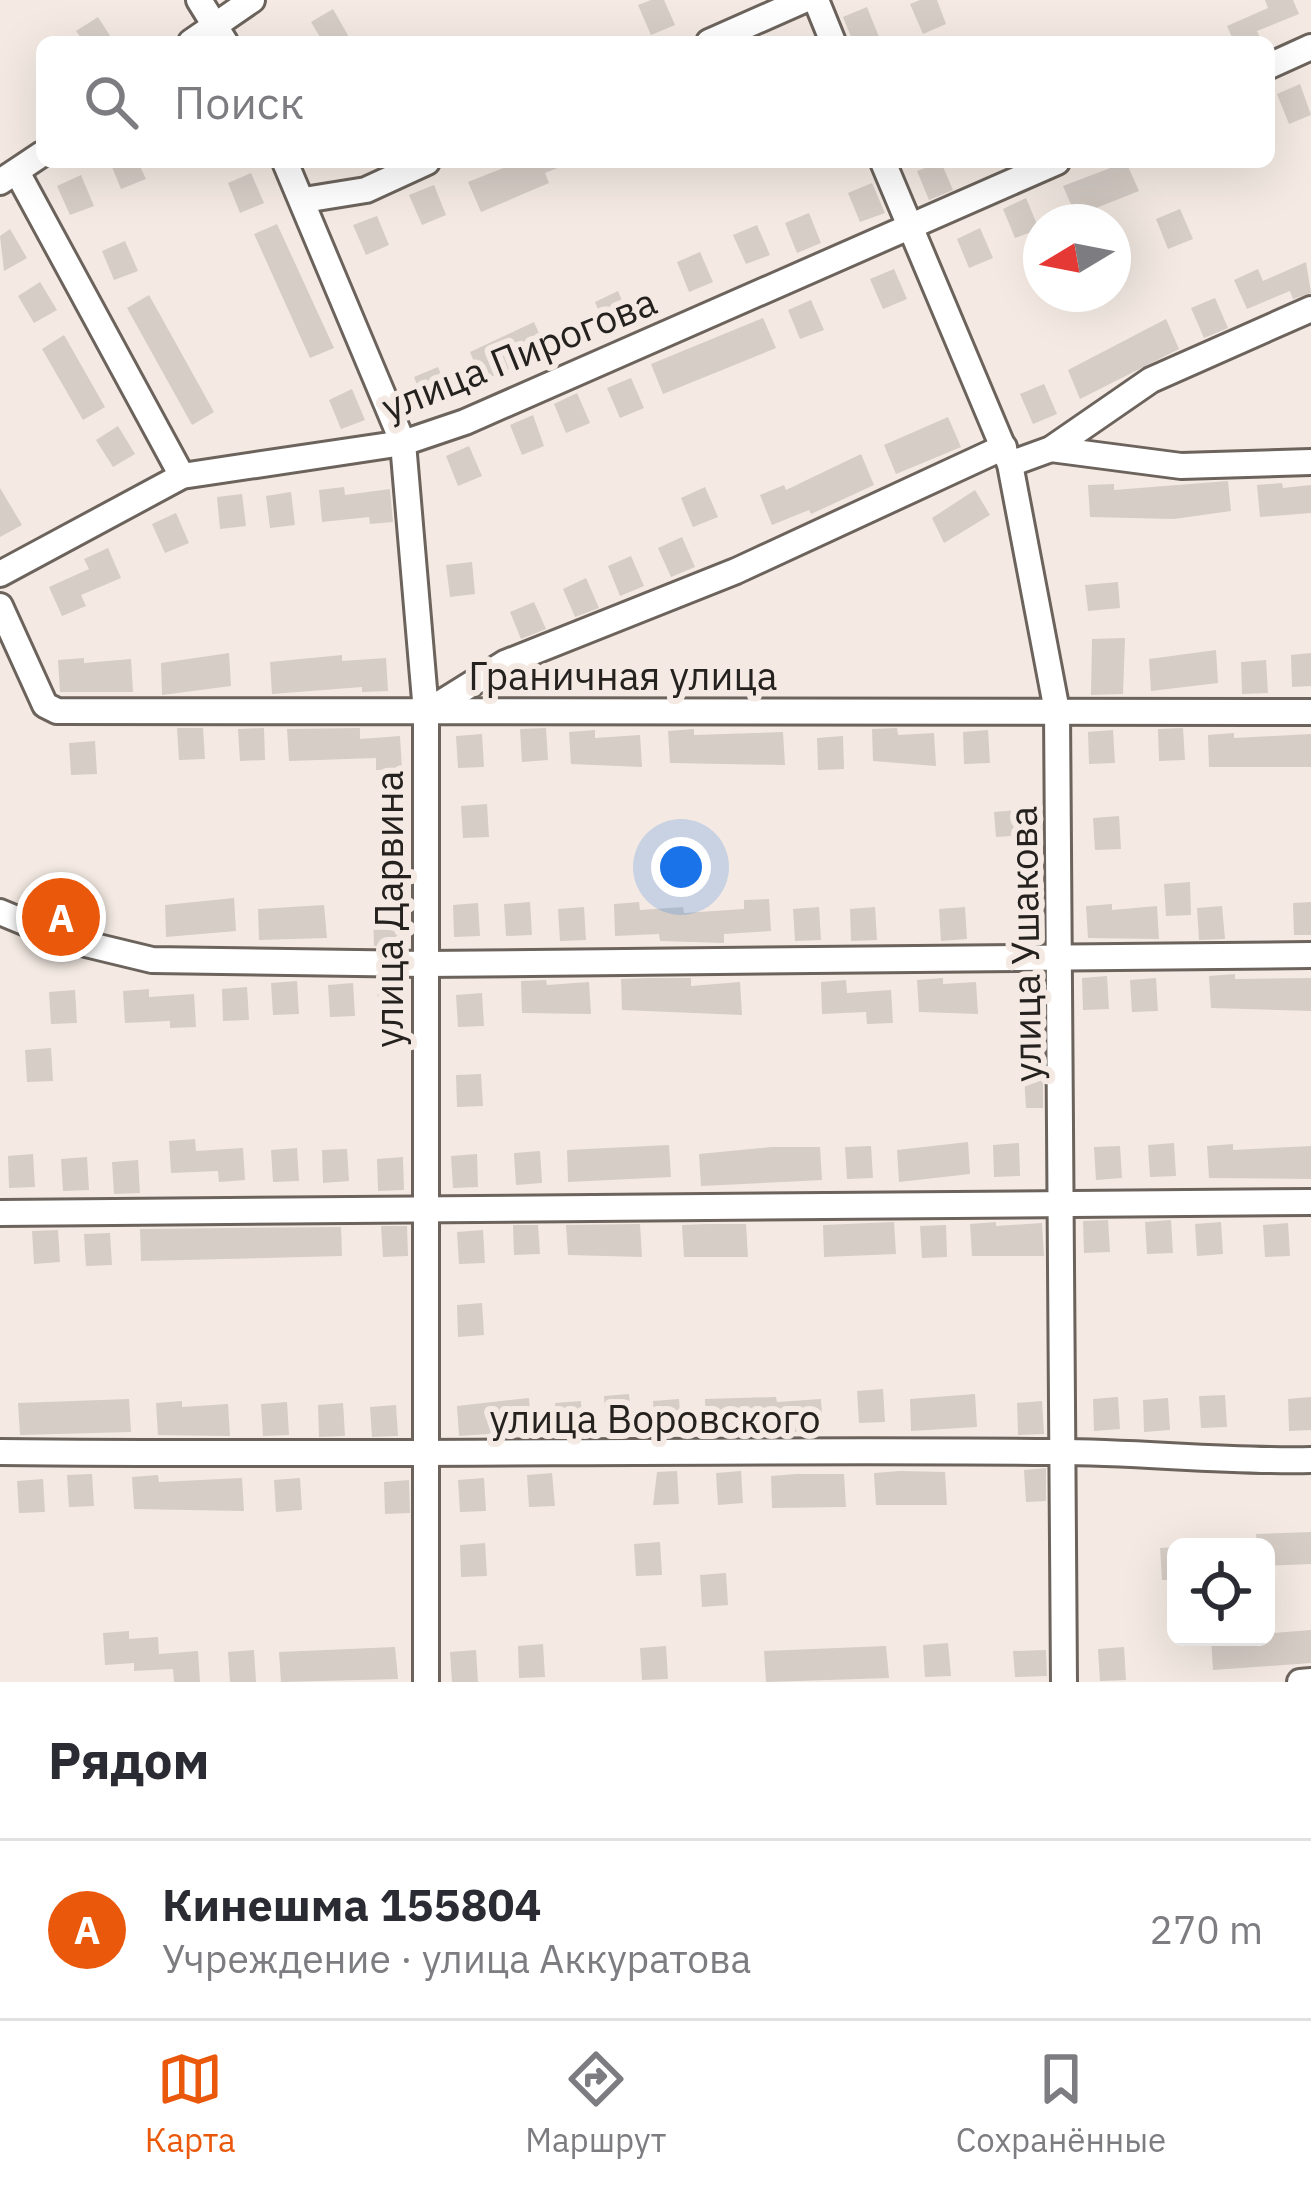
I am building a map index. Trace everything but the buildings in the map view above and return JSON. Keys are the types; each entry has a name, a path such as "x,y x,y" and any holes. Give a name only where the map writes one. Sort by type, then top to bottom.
{"street":[{"path":"199,0 220,33 252,0"},
{"path":"723,36 804,0"},
{"path":"816,0 831,36"},
{"path":"1275,62 1311,47"},
{"path":"36,158 9,177 182,476"},
{"name":"улица Дарвина","path":"288,168 404,443 426,712 422,1208 426,1682"},
{"path":"304,200 366,190 414,168"},
{"name":"улица Ушакова","path":"885,168 1007,455 1057,711 1064,1682"},
{"name":"улица Пирогова","path":"0,574 182,476 404,443 1044,168"},
{"path":"1051,449 1150,380 1311,309"},
{"path":"426,712 505,663 736,572 1007,455 1051,449 1180,466 1311,462"},
{"name":"Граничная улица","path":"0,606 46,705 57,711 1311,712"},
{"path":"0,912 65,939 152,960 425,964 1311,955"},
{"path":"0,1213 1311,1202"},
{"name":"улица Воровского","path":"0,1452 424,1456 1061,1452 1233,1462 1311,1460"},
{"path":"1300,1682 1311,1681"}],"place":[{"name":"Кинешма 155804","path":"61,917"}]}
